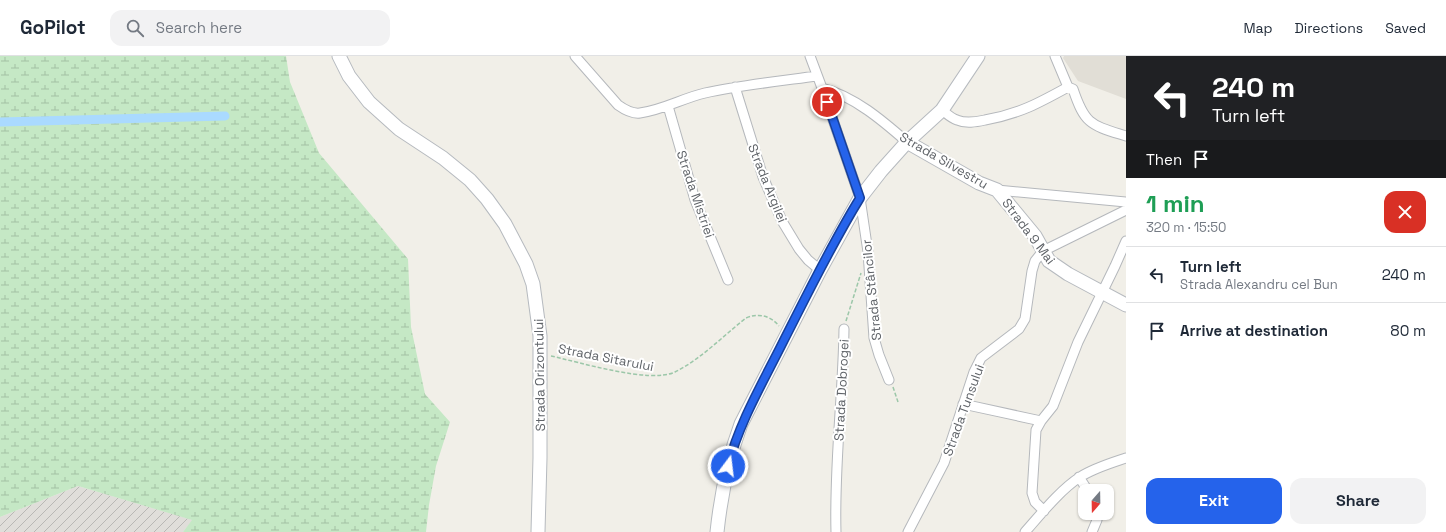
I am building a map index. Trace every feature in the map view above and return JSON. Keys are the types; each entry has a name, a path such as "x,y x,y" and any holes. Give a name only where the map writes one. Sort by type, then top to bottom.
{"street":[{"name":"Strada Orizontului","path":"339,56 349,76 369,102 399,129 443,158 470,180 487,199 505,224 526,264 533,284 540,329 538,532"},
{"path":"575,56 618,105 626,111 639,113 668,106 702,94 735,86 817,76"},
{"name":"Strada Stâncilor","path":"810,56 860,198 868,252 874,338 889,380"},
{"path":"717,532 722,496 733,445 741,424 820,270 860,198 881,171 907,142 942,110 978,56"},
{"path":"1055,56 1068,86 1073,89 1079,107 1088,120 1103,129 1126,136"},
{"name":"Strada Argilei","path":"735,86 763,177 782,221 799,249 808,260 820,270"},
{"path":"942,110 955,120 963,122 974,122 1004,117 1022,111 1068,86"},
{"name":"Strada Silvestru","path":"822,88 843,95 891,127 907,142 979,183 997,190 1126,202"},
{"name":"Strada Mistriei","path":"668,106 695,200 728,280"},
{"name":"Strada 9 Mai","path":"997,190 1035,236 1049,261 1055,267 1126,305"},
{"path":"1043,251 1126,210"},
{"path":"1044,511 1035,502 1032,493 1036,430 1053,406 1078,342 1126,241"},
{"name":"Strada Tunsului","path":"908,532 944,463 974,372 981,358 1019,329 1025,319 1032,270 1035,261 1043,251"},
{"name":"Strada Dobrogei","path":"836,532 838,441 844,368 844,329"},
{"path":"963,404 1041,421"},
{"path":"1025,532 1044,511 1079,478 1092,470 1126,458"},
{"path":"1079,478 1083,484"},
{"path":"1092,532 1097,520"}],"path":[{"name":"Strada Dobrogei","path":"844,329 861,271"},
{"name":"Strada Sitarului","path":"540,354 618,371 660,376 674,372 700,356 746,318 754,315 769,318 777,323 786,335"},
{"path":"889,380 898,402"}],"shaded area":[{"path":"1064,56 1126,56 1126,99 1078,81 1063,58"},
{"path":"78,486 193,520 183,532 0,532 0,517"}],"green space":[{"path":"0,56 286,56 290,82 319,153 408,259 411,327 425,394 450,422 436,466 426,532 183,532 192,520 78,486 0,517"}],"waterway":[{"path":"0,122 225,116"}],"route":[{"path":"728,466 733,445 741,424 820,270 860,198 827,102"}]}
